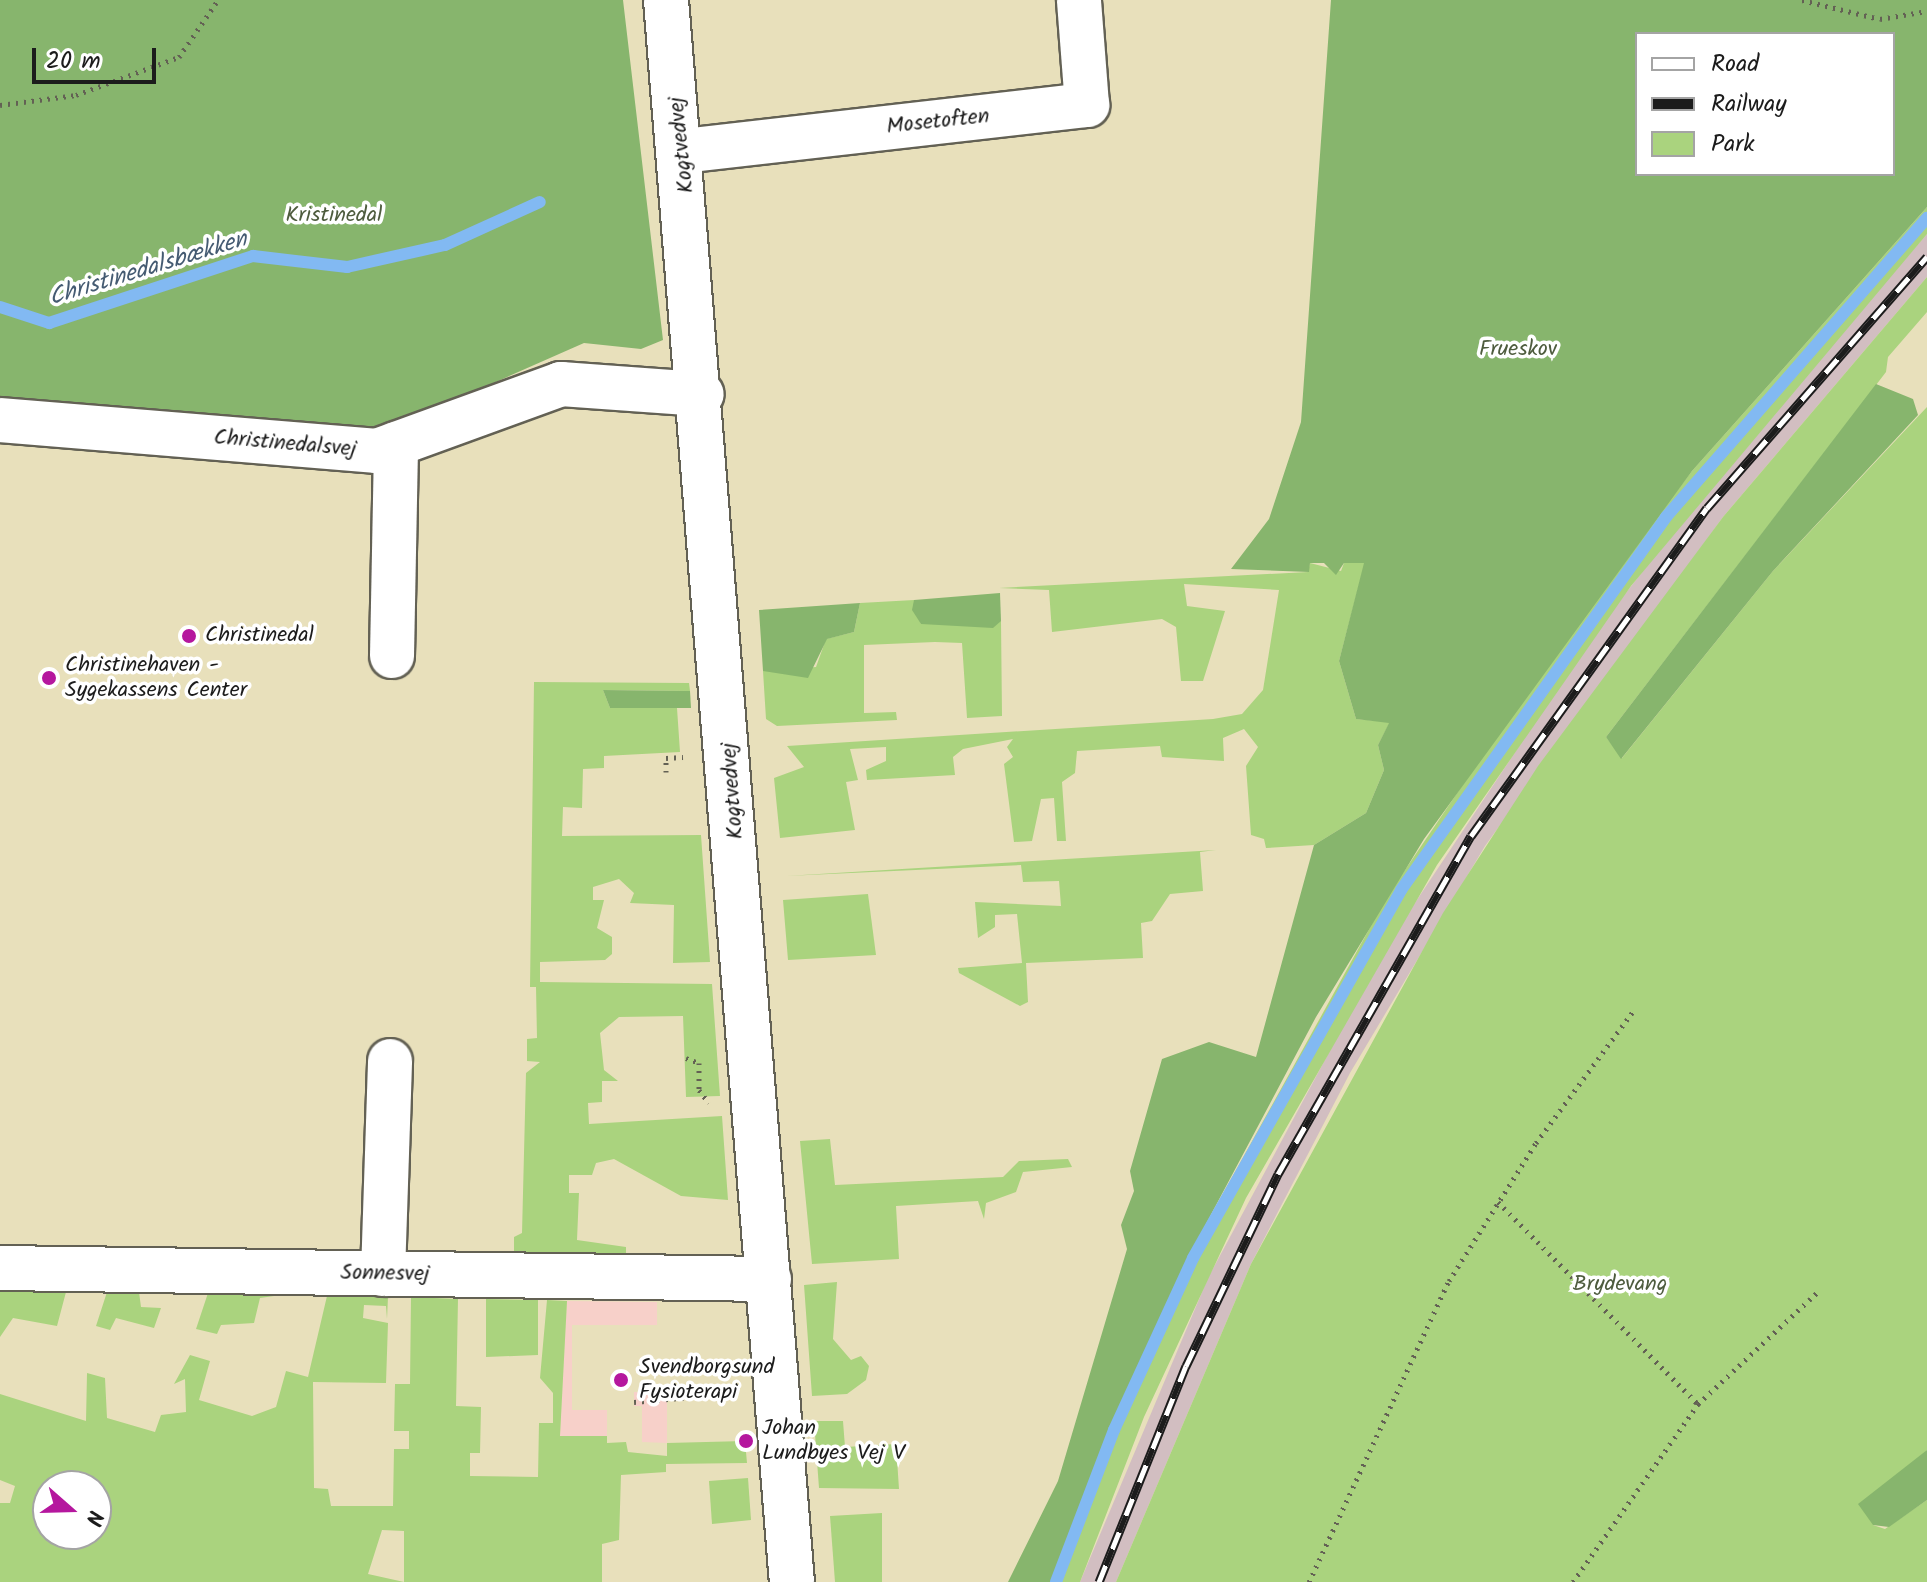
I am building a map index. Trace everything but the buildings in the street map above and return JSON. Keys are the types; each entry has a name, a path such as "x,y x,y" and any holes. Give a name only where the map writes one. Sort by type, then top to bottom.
{"street":[{"name":"Kogtvedvej","path":"666,0 683,151 792,1582"},
{"name":"Mosetoften","path":"683,151 1087,105 1079,0"},
{"name":"Christinedalsvej","path":"0,420 377,451 561,384 702,394"},
{"path":"392,656 396,444"},
{"path":"383,1274 390,1061"},
{"name":"Sonnesvej","path":"0,1268 769,1279"}],"path":[{"path":"0,105 76,95 179,57 218,0"},
{"path":"1802,0 1880,19 1927,11"},
{"path":"666,772 666,758 688,757"},
{"path":"1309,1582 1417,1342 1498,1202 1634,1010"},
{"path":"686,1058 699,1063 704,1097"},
{"path":"1498,1202 1698,1404"},
{"path":"1573,1582 1698,1404 1820,1290"},
{"path":"634,1402 691,1397"}],"shaded area":[{"path":"1927,234 1927,277 1723,517 1485,846 1350,1073 1251,1264 1116,1582 1080,1582 1208,1278 1385,948 1595,632 1737,452"},
{"path":"567,1301 657,1302 657,1325 572,1325 572,1410 607,1410 607,1436 560,1436"},
{"path":"634,1392 667,1393 667,1443 642,1442 642,1406 634,1406"}],"green space":[{"name":"Kristinedal","path":"0,0 623,0 663,340 641,349 584,343 369,438 0,403"},
{"name":"Frueskov","path":"1331,0 1927,0 1927,207 1692,471 1424,839 1316,1017 1198,1239 1125,1394 1052,1582 1008,1582 1058,1481 1127,1249 1121,1225 1134,1191 1130,1171 1162,1059 1209,1042 1256,1057 1314,845 1366,813 1384,770 1378,745 1389,723 1356,719 1339,661 1364,563 1344,563 1336,575 1324,563 1310,563 1309,572 1231,569 1269,519 1301,422"},
{"path":"1927,207 1927,234 1631,586 1437,865 1246,1198 1144,1417 1080,1582 1052,1582 1125,1394 1198,1239 1388,895 1544,665 1692,471"},
{"name":"Brydevang","path":"1927,277 1927,312 1888,357 1886,372 1606,737 1622,758 1773,571 1927,407 1927,1450 1873,1525 1885,1529 1927,1500 1927,1582 1116,1582 1251,1264 1443,913 1538,766 1723,517"},
{"path":"1876,384 1913,399 1918,415 1773,571 1621,759 1606,737"},
{"path":"1365,562 1339,661 1356,719 1390,722 1378,745 1384,770 1366,813 1314,845 1266,848 1264,839 1251,835 1246,766 1258,747 1244,729 1223,738 1224,761 1162,757 1160,746 1077,751 1075,773 1062,782 1066,841 1057,841 1054,798 1041,799 1032,841 1014,842 1004,764 1013,757 1007,747 1013,739 963,749 953,757 955,775 867,780 866,770 886,761 886,747 850,749 858,780 846,782 855,830 780,838 774,778 804,767 787,746 1213,719 1242,714 1263,690 1279,590 1184,584 1187,606 1225,611 1203,681 1181,681 1176,627 1162,619 1052,632 1049,590 999,588 1308,572 1310,563 1341,571 1344,563"},
{"path":"1000,593 1001,621 993,628 921,624 912,610 914,600"},
{"path":"914,600 921,624 1001,621 1002,716 967,718 962,643 935,642 864,645 864,713 896,712 897,720 777,726 766,719 763,671 816,667 826,639 854,632 860,603"},
{"path":"860,603 854,632 827,639 808,678 763,671 759,610"},
{"path":"534,682 689,683 690,691 603,690 610,708 677,708 680,752 604,756 604,768 583,769 582,808 563,807 562,836 701,835 710,962 673,963 674,905 630,903 634,893 619,879 593,887 593,900 604,900 597,928 612,937 612,954 605,960 540,962 540,982 712,984 720,1096 686,1097 683,1016 619,1017 600,1033 604,1070 618,1081 602,1081 602,1102 588,1103 589,1124 722,1116 728,1200 681,1196 614,1159 596,1163 592,1175 569,1175 569,1193 579,1193 577,1240 626,1247 626,1257 514,1255 514,1237 522,1233 526,1073 540,1062 527,1061 527,1039 537,1038 536,987 530,987"},
{"path":"603,690 690,691 691,708 610,708"},
{"path":"1216,850 1200,852 1203,891 1170,894 1152,921 1141,923 1143,958 1026,963 1028,1002 1020,1006 959,973 958,968 1022,963 1017,914 995,915 995,927 978,938 975,902 1061,906 1059,881 1023,882 1021,865 786,876"},
{"path":"868,894 876,955 788,960 783,900"},
{"path":"830,1139 835,1185 1003,1177 1019,1161 1068,1159 1072,1167 1023,1172 1016,1192 986,1203 984,1219 978,1201 896,1206 899,1259 812,1264 800,1141"},
{"path":"837,1282 833,1339 851,1360 861,1356 869,1366 866,1380 847,1394 812,1396 804,1285"},
{"path":"0,1291 66,1292 57,1326 13,1318 0,1337"},
{"path":"107,1292 139,1292 141,1307 161,1308 154,1328 116,1318 110,1330 96,1326"},
{"path":"208,1293 281,1295 260,1298 254,1323 221,1325 217,1334 196,1329"},
{"path":"327,1296 388,1297 387,1319 386,1306 364,1305 363,1318 388,1323 386,1383 313,1382 314,1488 328,1489 331,1506 393,1506 394,1449 409,1449 409,1431 394,1431 395,1384 410,1384 411,1297 458,1299 456,1406 481,1407 480,1453 470,1453 470,1476 538,1477 539,1423 553,1423 553,1393 540,1378 547,1300 567,1301 560,1436 607,1436 607,1443 626,1442 628,1452 667,1456 667,1443 745,1441 747,1463 666,1464 666,1472 621,1475 619,1540 602,1544 602,1582 404,1582 0,1582 0,1503 10,1503 15,1486 0,1480 0,1394 86,1421 87,1373 105,1378 107,1418 155,1432 161,1415 186,1412 185,1379 174,1384 190,1355 210,1361 199,1400 252,1416 276,1407 286,1371 308,1377","holes":["382,1530 404,1531 404,1582 368,1574"]},
{"path":"486,1299 538,1300 538,1355 486,1357"},
{"path":"814,1421 843,1421 845,1447 896,1444 899,1489 819,1488"},
{"path":"1927,1450 1927,1500 1889,1527 1873,1525 1858,1504"},
{"path":"748,1478 751,1520 712,1524 709,1481"},
{"path":"882,1513 882,1582 835,1582 830,1516"}],"waterway":[{"name":"Christinedalsbækken","path":"0,307 49,323 253,256 347,267 445,245 540,202"},
{"path":"1056,1582 1114,1430 1193,1258 1401,890 1666,517 1927,218"}],"railway":[{"path":"1099,1582 1186,1366 1278,1174 1471,836 1707,508 1927,257"}],"place":[{"name":"Christinedal","path":"189,636"},
{"name":"Christinehaven - Sygekassens Center","path":"49,678"},
{"name":"Svendborgsund Fysioterapi","path":"621,1380"},
{"name":"Johan Lundbyes Vej V","path":"746,1441"}]}
